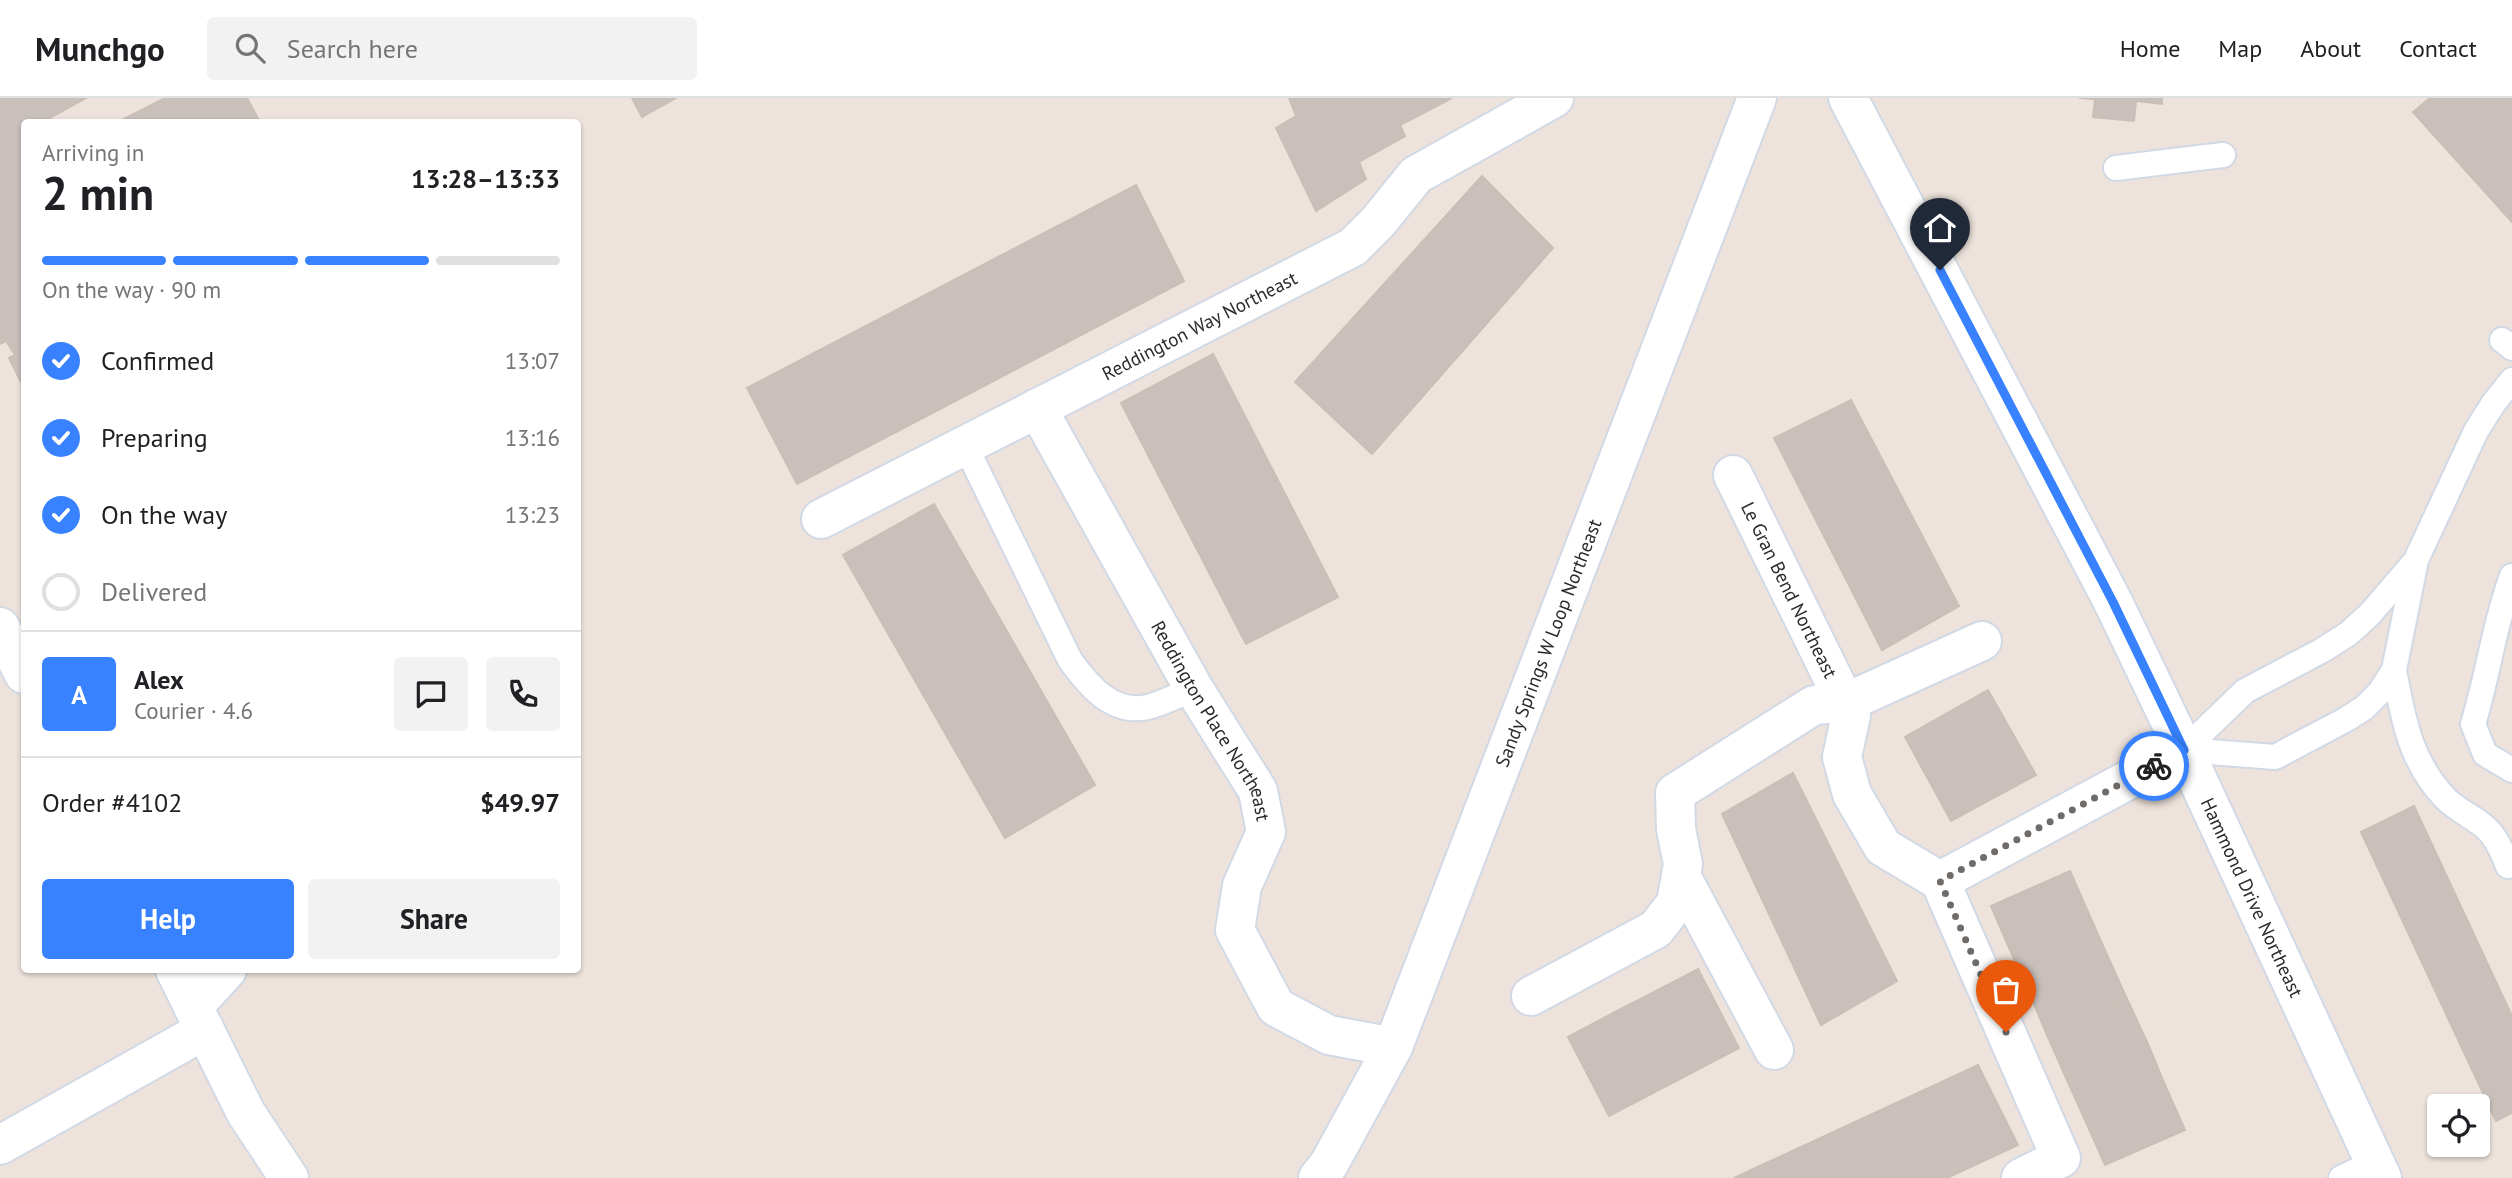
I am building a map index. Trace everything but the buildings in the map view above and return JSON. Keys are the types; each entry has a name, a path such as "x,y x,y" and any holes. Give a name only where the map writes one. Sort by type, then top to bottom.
{"street":[{"name":"Reddington Way Northeast","path":"821,519 1353,247 1378,222 1416,175 1554,98"},
{"name":"Sandy Springs W Loop Northeast","path":"1318,1178 1329,1164 1393,1047 1757,98"},
{"name":"Hammond Drive Northeast","path":"1848,98 2096,570 2184,750 2378,1170"},
{"name":"Reddington Place Northeast","path":"1037,408 1194,689 1258,791 1266,832 1242,886 1235,930 1276,1007 1329,1035 1393,1047"},
{"name":"Le Gran Bend Northeast","path":"1733,475 1851,715 1842,757 1852,794 1883,847 1940,881"},
{"path":"0,627 21,668"},
{"name":"Le Gran Bend Northeast","path":"1531,996 1656,929 1676,903 1683,864 1676,829 1675,793 1814,705 1845,703 1982,641"},
{"path":"2021,1178 2062,1158 1940,881 2184,750"},
{"path":"1681,876 1774,1050"},
{"path":"176,973 246,1113 289,1178"},
{"path":"0,1145 199,1018 225,973"}],"lane":[{"path":"2116,168 2223,155"},
{"path":"2184,750 2275,757 2323,733 2364,708 2380,692 2394,670 2416,560 2476,431 2512,380"},
{"path":"965,446 1070,660 1091,689 1121,707 1146,707 1194,689"},
{"path":"2184,750 2245,691 2348,634 2370,614 2416,560"},
{"path":"2512,576 2501,605 2473,724 2485,754 2512,770"},
{"path":"2394,670 2404,727 2415,756 2447,800 2486,828 2496,841 2508,866"},
{"path":"2341,1178 2378,1170"}],"way so far":[{"path":"2006,1032 1940,881 2154,766"}],"route":[{"path":"1940,270 2113,602 2184,750 2154,766"}]}
